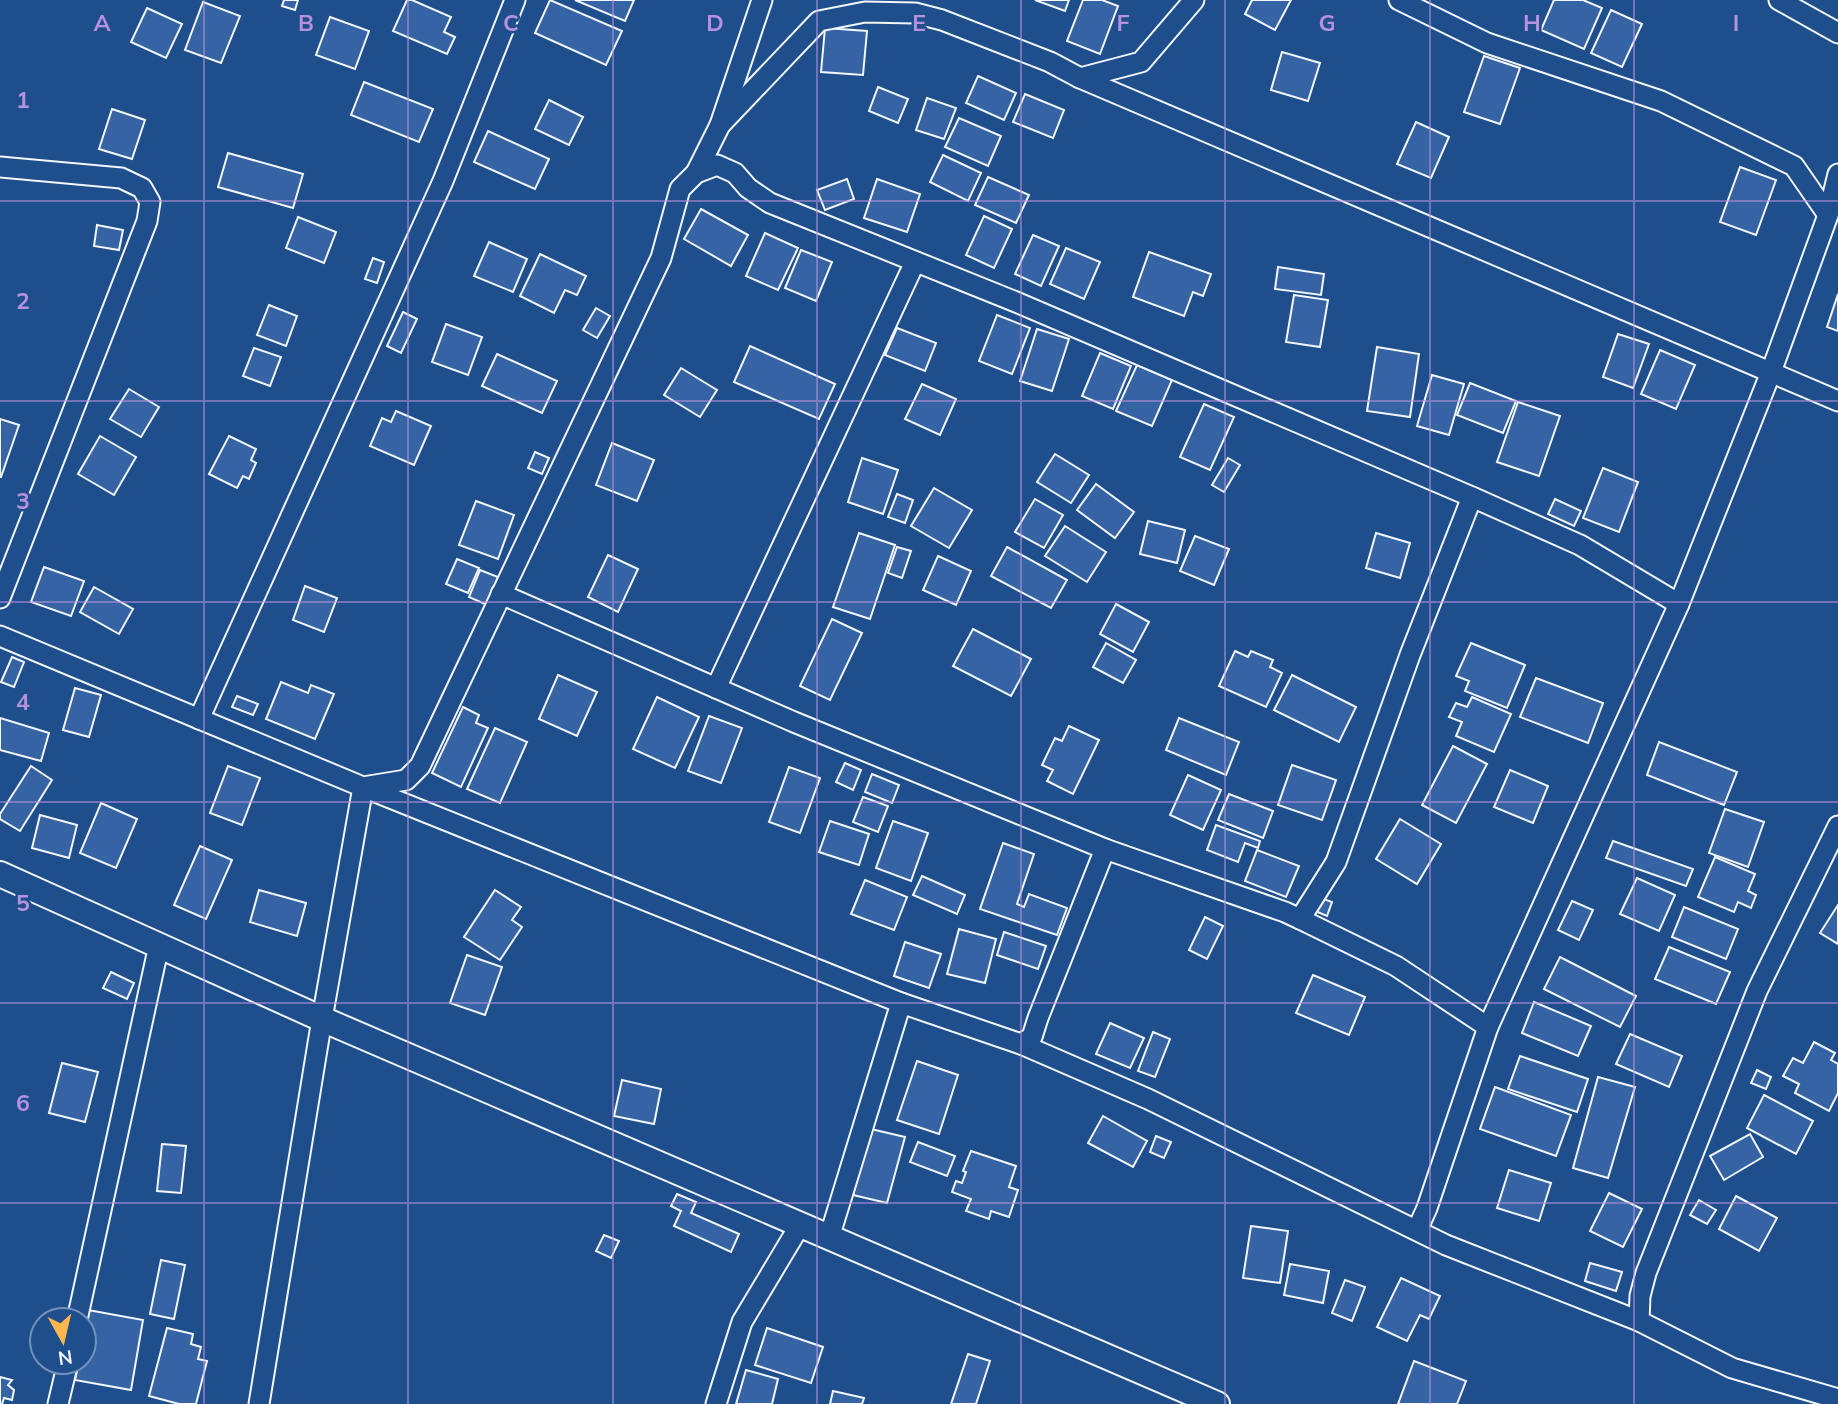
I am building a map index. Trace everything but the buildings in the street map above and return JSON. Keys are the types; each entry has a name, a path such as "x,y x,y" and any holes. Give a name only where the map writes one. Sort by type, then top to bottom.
{"street":[{"path":"199,719 443,181 515,0"},
{"path":"363,787 407,780 420,766 661,258 680,189 696,173 720,125 762,0"},
{"path":"880,0 942,20 1038,57 1080,78 1838,401"},
{"path":"1080,78 1142,62 1194,0"},
{"path":"1399,0 1487,43 1661,101 1794,166 1828,215"},
{"path":"1779,0 1838,33"},
{"path":"720,125 818,21 865,12 915,13"},
{"path":"696,173 717,165 735,173 748,188 770,203 1016,302 1580,545 1679,604"},
{"path":"0,167 121,178 142,188 150,202 147,221 0,598"},
{"path":"1418,1230 1488,1027 1679,604 1771,373 1828,215 1838,174"},
{"path":"716,688 915,262"},
{"path":"1300,919 1336,862 1410,655 1472,497"},
{"path":"501,594 794,722 1105,849 1285,912 1396,965 1488,1027"},
{"path":"0,636 363,787 901,1003 1021,1044 1148,1099 1446,1245 1640,1321 1732,1368 1838,1399"},
{"path":"259,1404 363,787"},
{"path":"1640,1321 1640,1296 1646,1273 1757,991 1838,826"},
{"path":"1021,1044 1032,1037 1105,849"},
{"path":"0,874 322,1019 1217,1404"},
{"path":"80,1306 159,945"},
{"path":"829,1238 901,1003"},
{"path":"716,1404 742,1322 800,1225"},
{"path":"58,1404 65,1376"}]}
